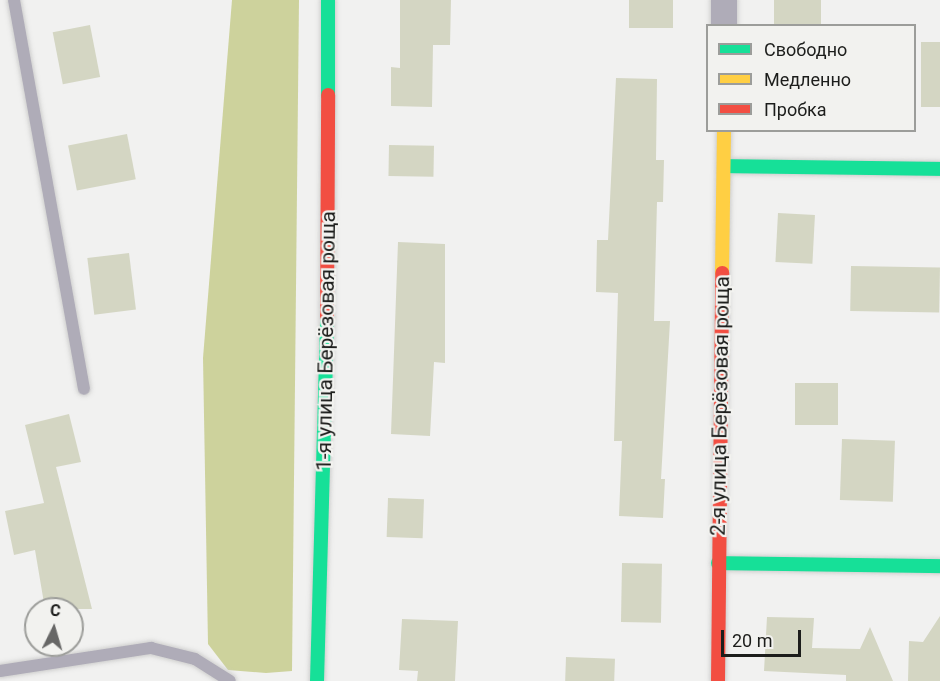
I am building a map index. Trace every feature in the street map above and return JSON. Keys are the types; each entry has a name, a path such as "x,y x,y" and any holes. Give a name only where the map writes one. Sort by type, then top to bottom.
{"street":[{"name":"1-я улица Берёзовая роща","path":"317,681 327,418 328,0"},
{"path":"724,0 724,24"},
{"name":"2-я улица Берёзовая роща","path":"718,681 724,132"},
{"path":"724,166 940,169"},
{"path":"718,563 940,566"}],"lane":[{"path":"14,0 84,389"},
{"path":"0,671 152,648 195,659 230,681"}],"green space":[{"path":"232,0 299,0 292,671 266,673 228,670 208,644 203,358"}],"building":[{"path":"400,0 451,0 450,45 433,45 432,107 391,106 391,67 400,68"},
{"path":"629,0 673,0 673,28 629,28"},
{"path":"774,0 821,0 821,24 774,24"},
{"path":"90,25 100,77 63,84 53,32"},
{"path":"921,42 940,42 940,107 921,107"},
{"path":"616,78 657,79 656,160 664,160 663,202 657,202 654,321 670,321 661,479 665,479 663,518 619,516 622,441 614,441 618,293 596,292 597,240 608,240"},
{"path":"127,134 136,179 77,191 68,145"},
{"path":"389,145 434,146 433,177 388,176"},
{"path":"778,213 815,215 812,264 775,262"},
{"path":"398,242 445,244 445,363 434,362 430,436 391,434"},
{"path":"129,253 136,310 94,315 87,258"},
{"path":"851,266 940,268 939,313 850,311"},
{"path":"795,383 838,383 838,425 795,425"},
{"path":"69,414 81,462 56,467 92,609 84,609 84,597 43,597 35,550 14,555 5,511 44,503 25,425"},
{"path":"842,439 895,441 893,502 840,500"},
{"path":"388,498 424,499 423,538 387,537"},
{"path":"622,563 662,564 661,623 621,622"},
{"path":"940,616 940,681 908,681 909,641 923,642"},
{"path":"767,617 814,618 812,648 860,649 870,627 893,681 846,681 846,675 764,671"},
{"path":"402,619 458,621 455,681 417,681 418,671 399,670"},
{"path":"566,657 615,659 614,681 565,681"}],"traffic: fast":[{"path":"328,0 328,95"},
{"path":"724,166 940,169"},
{"path":"317,681 327,317"},
{"path":"718,563 940,566"}],"traffic: slow":[{"path":"722,273 724,132"}],"traffic: jam":[{"path":"327,317 328,95"},
{"path":"718,681 722,273"}]}
